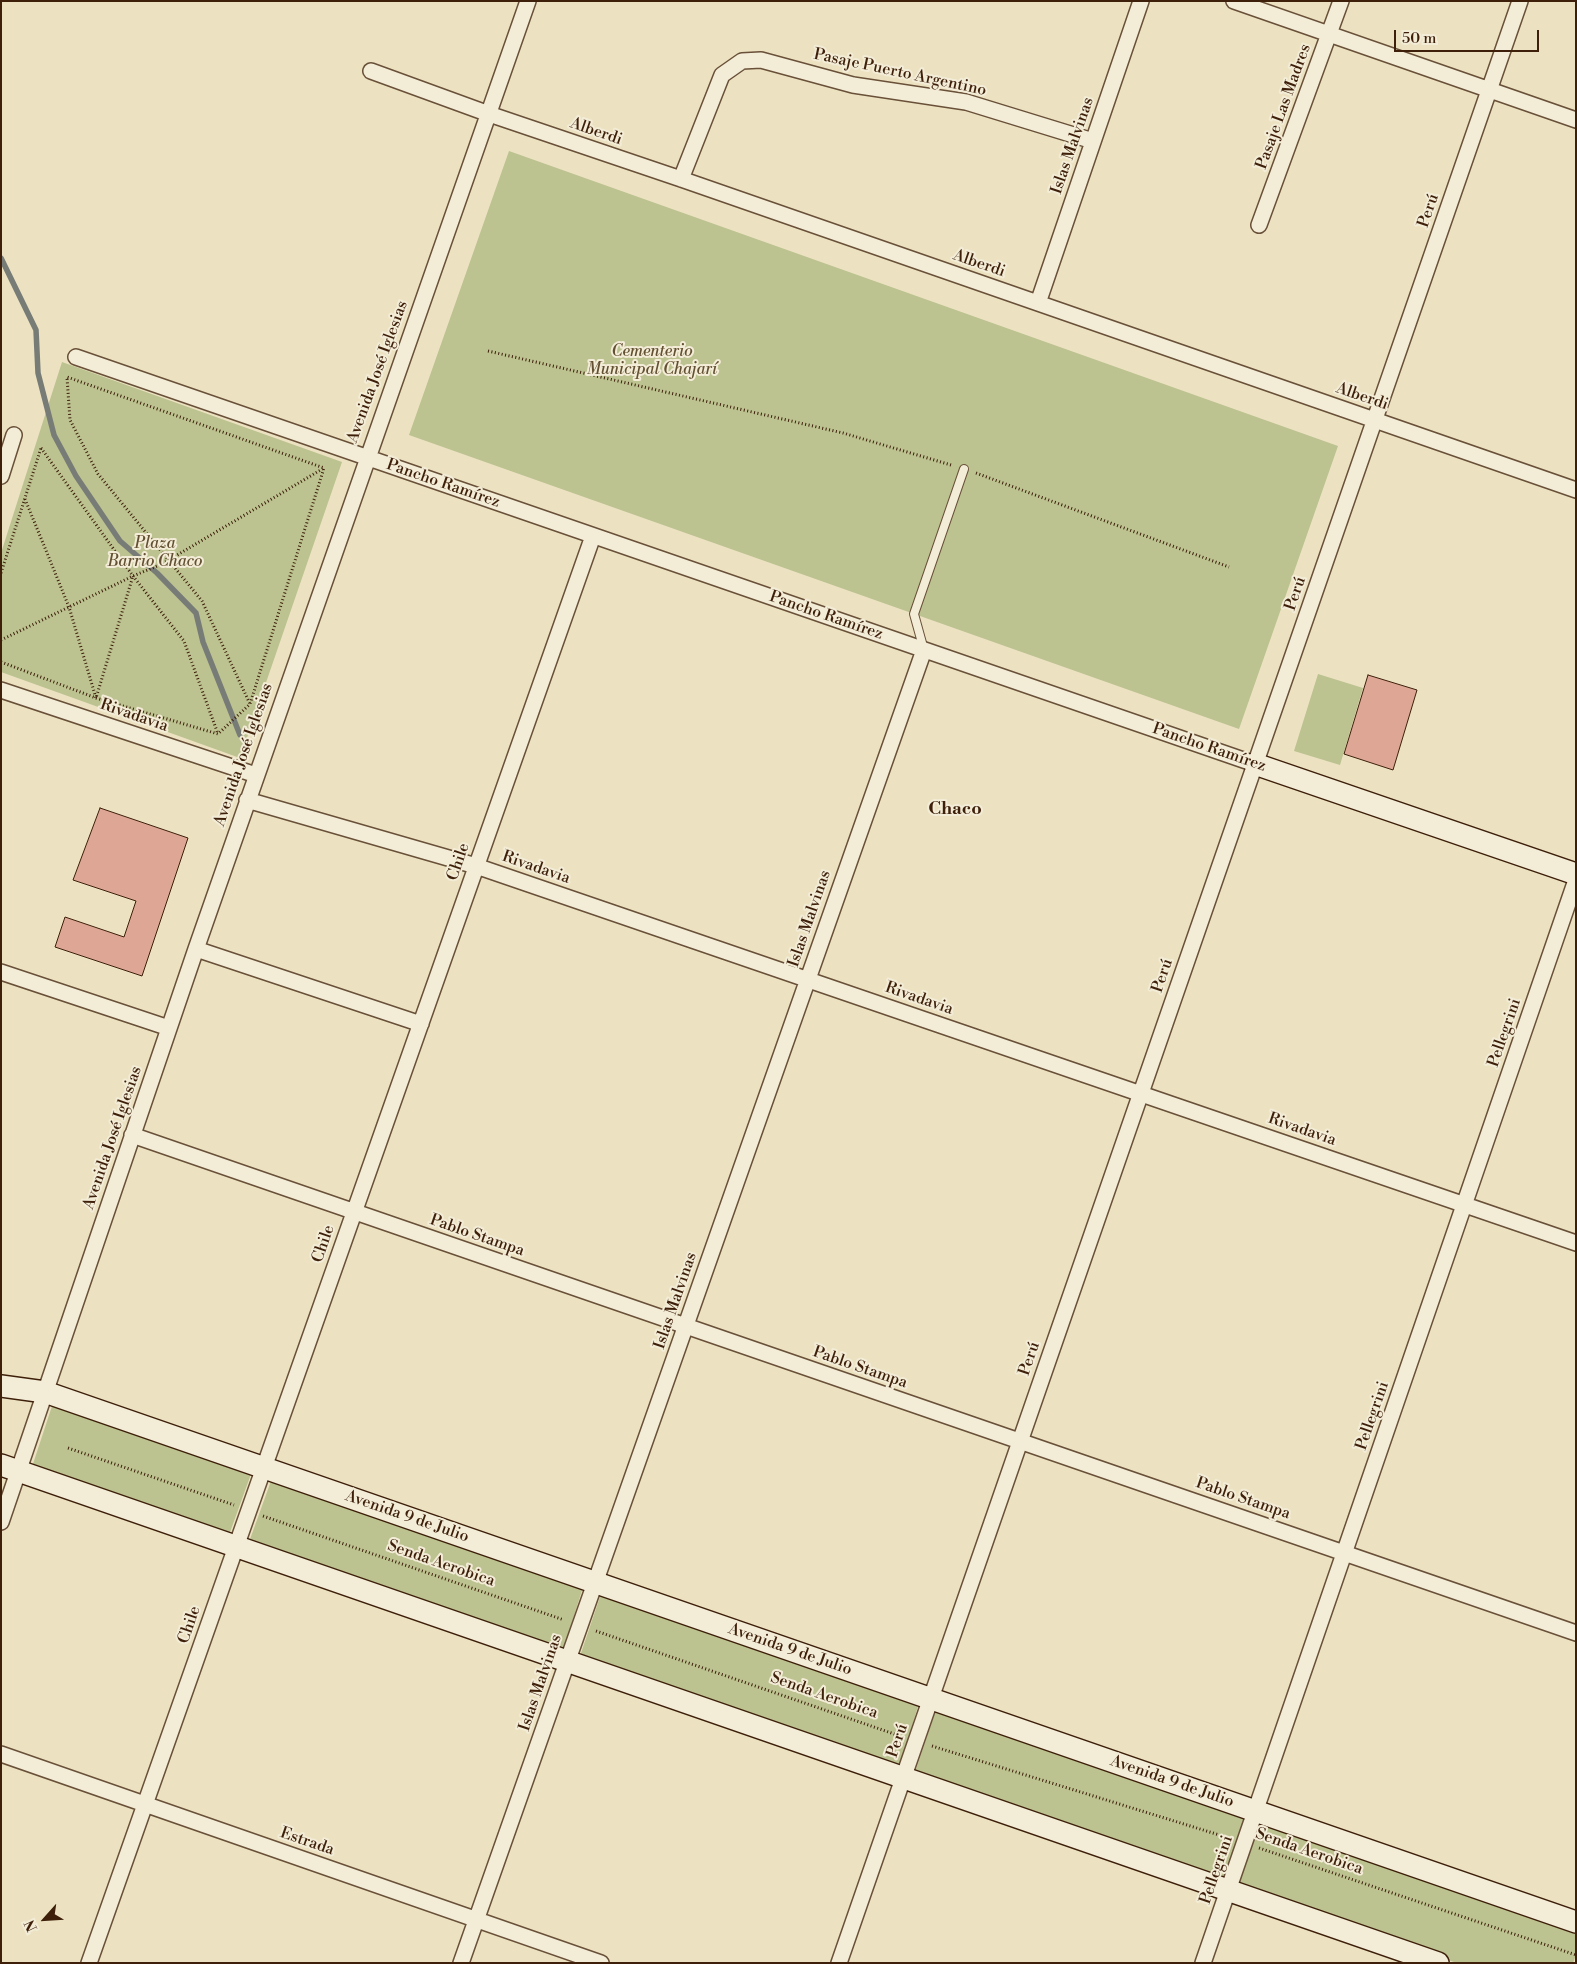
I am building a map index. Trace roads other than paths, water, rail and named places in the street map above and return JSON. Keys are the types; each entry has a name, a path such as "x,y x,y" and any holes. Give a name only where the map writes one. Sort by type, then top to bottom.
{"main road":[{"name":"Pancho Ramírez","path":"1255,764 1576,874"},
{"name":"Avenida 9 de Julio","path":"1,1386 46,1392 1576,1922"},
{"path":"10,1468 1438,1963"}],"street":[{"name":"Avenida José Iglesias","path":"1,1522 10,1468 46,1392 247,800 366,457 528,1"},
{"name":"Islas Malvinas","path":"1038,303 1141,1"},
{"path":"1234,1 1576,120"},
{"name":"Pasaje Las Madres","path":"1259,225 1341,1"},
{"name":"Perú","path":"839,1963 1520,1"},
{"name":"Pasaje Puerto Argentino","path":"681,179 722,76 742,62 761,60 853,85 966,102 1093,141"},
{"name":"Alberdi","path":"371,71 489,114 1576,490"},
{"name":"Pancho Ramírez","path":"76,357 1255,764"},
{"path":"1,476 14,435"},
{"name":"Chile","path":"89,1963 593,536"},
{"name":"Islas Malvinas","path":"461,1963 924,650"},
{"name":"Rivadavia","path":"1,690 256,776"},
{"name":"Rivadavia","path":"247,800 476,866 1576,1242"},
{"name":"Pellegrini","path":"1203,1963 1576,880"},
{"path":"196,948 420,1024"},
{"path":"1,972 169,1028"},
{"name":"Pablo Stampa","path":"132,1135 1576,1633"},
{"name":"Estrada","path":"1,1754 601,1963"}],"lane":[{"path":"924,650 914,614 964,469"}],"waterway":[{"path":"1,258 36,330 38,373 54,435 76,476 120,541 157,573 196,613 203,642 240,735"}],"district":[{"name":"Chaco","path":"955,810"}],"park label":[{"name":"Cementerio Municipal Chajarí","path":"652,361"},
{"name":"Plaza Barrio Chaco","path":"155,553"}]}
